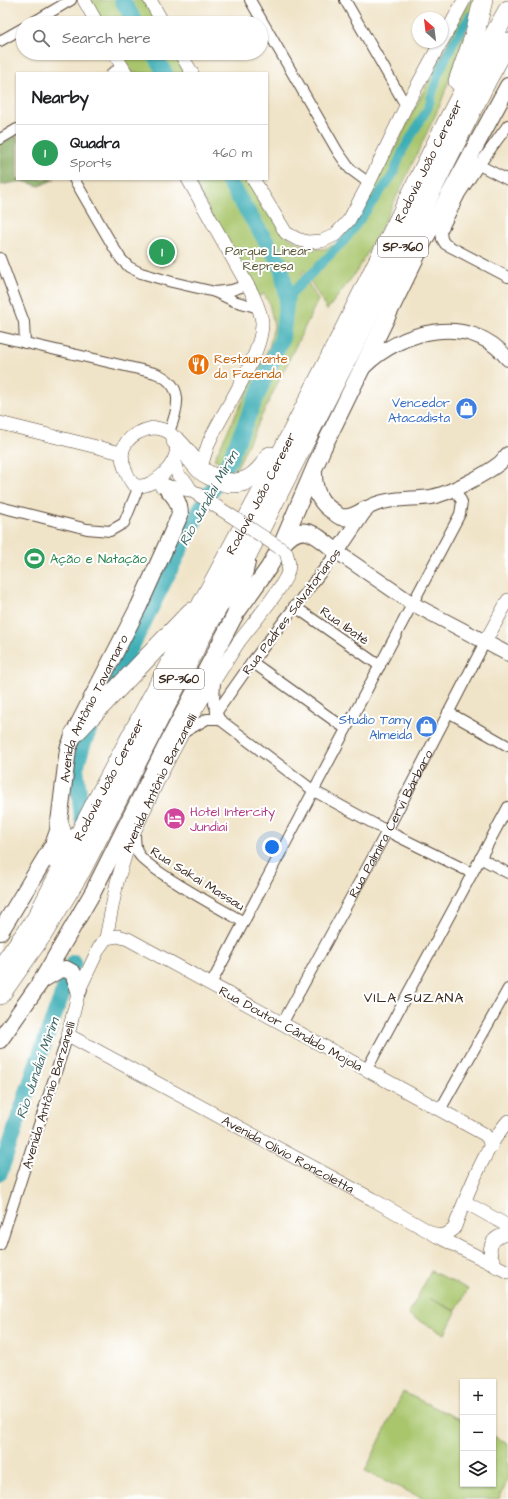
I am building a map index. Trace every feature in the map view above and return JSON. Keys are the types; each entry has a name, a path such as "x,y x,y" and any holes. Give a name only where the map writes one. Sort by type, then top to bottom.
{"highway":[{"path":"440,136 475,34 482,0"},
{"path":"464,63 500,0"},
{"name":"Rodovia João Cereser","path":"0,969 36,919 96,802 207,594 329,357 440,136 508,10"},
{"name":"Rodovia João Cereser","path":"0,995 42,935 82,869 201,637 244,561 352,350 487,80 508,42"},
{"path":"185,455 227,484 236,484 258,474 294,411 329,357"},
{"path":"79,729 207,594"},
{"path":"36,919 60,858 63,838 59,824"}],"main road":[{"path":"0,1040 46,978 93,892 167,744 235,615 269,567 281,546 323,448 424,242 508,86"},
{"path":"495,110 508,100"},
{"path":"361,370 374,356 401,342 436,331 454,330 481,337 501,350 508,359"},
{"path":"314,470 314,482 317,496 326,508 342,517 353,516 372,505 383,502 433,496 455,489 506,461"},
{"name":"Avenida Antônio Tavarnaro","path":"0,932 47,855 58,831 68,750 142,599 180,515 180,508 177,500 166,487"},
{"name":"Rua Padres Salvatorianos","path":"337,552 366,509"},
{"path":"281,546 290,536 298,531 307,531 413,604 508,654"},
{"path":"235,615 253,541"},
{"path":"46,978 59,970 66,969 73,973 78,985"}],"street":[{"path":"44,16 71,0"},
{"path":"84,0 93,16"},
{"path":"150,0 159,16"},
{"path":"250,0 259,16"},
{"path":"345,0 406,106"},
{"path":"448,30 464,0"},
{"path":"268,31 338,152 350,169 369,183"},
{"path":"0,41 16,32"},
{"path":"254,180 286,233 307,242 316,242 328,239 335,235 345,226 369,183 406,106 438,48"},
{"path":"116,60 120,71"},
{"path":"184,60 191,72"},
{"path":"508,125 460,194 441,232 442,239 445,244 508,277"},
{"path":"0,139 16,130"},
{"path":"479,165 508,180"},
{"path":"75,180 114,248 121,259 129,267 141,273 215,292 234,301 259,308"},
{"path":"185,455 198,450 211,440 247,371 257,347 262,322 259,308 189,180"},
{"path":"0,258 24,322 25,343"},
{"path":"215,292 232,290 247,285"},
{"path":"0,337 162,376 174,386 176,392 176,413 185,455 178,475 193,491"},
{"path":"0,423 121,453"},
{"path":"185,455 159,428 142,430 132,436 125,444 121,453 122,462 133,483 193,491"},
{"path":"0,507 87,529 110,531 124,523 144,485 167,470 185,455 211,440"},
{"path":"210,984 460,514 462,502 455,489"},
{"name":"Avenida Antônio Barzanelli","path":"0,1245 68,1035 78,985 102,943 117,882 129,843 160,776 190,719 238,643 279,588 288,573 289,563 286,552 193,491"},
{"name":"Rua Padres Salvatorianos","path":"217,716 252,662 337,552"},
{"name":"Rua Palmira Cervi Bárbaro","path":"282,1024 387,831 508,600"},
{"name":"Rua Ibaté","path":"294,606 380,666"},
{"path":"252,662 346,729"},
{"path":"215,680 213,692 217,716 314,791 387,831 472,873"},
{"path":"448,712 508,746"},
{"path":"183,733 207,719 217,716"},
{"path":"367,1069 508,807"},
{"name":"Rua Sakai Massau","path":"135,832 137,852 142,860 244,922"},
{"path":"480,858 508,873"},
{"name":"Rua Doutor Cândido Mojola","path":"102,943 118,936 128,939 484,1134"},
{"path":"440,1110 508,989"},
{"name":"Avenida Olívio Roncoletta","path":"68,1035 372,1199 437,1236 503,1270"},
{"path":"437,1236 447,1234 454,1229 475,1178 491,1147 506,1124"},
{"path":"484,1134 490,1134 506,1124"},
{"path":"484,1134 488,1138 491,1147"},
{"path":"465,1202 508,1226"},
{"path":"503,1270 492,1260 490,1252 494,1239 508,1234"}],"green space":[{"path":"87,0 148,0 158,16 99,16"},
{"name":"Parque Linear Represa","path":"471,0 477,0 441,103 379,232 357,271 327,310 304,270 302,272 318,300 236,469 214,459 269,347 274,326 269,303 264,294 257,297 193,180 255,180 289,238 310,249 324,249 337,244 360,216 373,187 394,151 445,48 448,48 448,41"},
{"path":"125,60 183,60 190,72 132,72"},
{"path":"16,136 16,180 53,180 39,186 23,181 0,185 0,144"},
{"path":"162,239 175,260 161,267 150,245"},
{"path":"431,1271 468,1289 456,1311 429,1298 456,1312 445,1334 408,1315"},
{"path":"403,1392 460,1420 460,1487 496,1487 496,1437 508,1443 508,1480 499,1499 424,1499 365,1471"}],"waterway":[{"name":"Rio Jundiaí Mirim","path":"122,0 132,16"},
{"path":"287,298 345,240 392,176 403,150 428,108 438,75 452,45 470,16"},
{"name":"Rio Jundiaí Mirim","path":"157,60 164,72"},
{"name":"Rio Jundiaí Mirim","path":"82,818 76,768 83,745 96,713 118,674 201,508 229,461 282,338 287,298 281,265 228,180"},
{"name":"Rio Jundiaí Mirim","path":"0,1173 38,1060 74,962"}],"place":[{"name":"Quadra","path":"162,252"},
{"name":"Restaurante da Fazenda","path":"198,365"},
{"name":"Vencedor Atacadista","path":"466,409"},
{"name":"Ação e Natação","path":"34,558"},
{"name":"Studio Tamy Almeida","path":"427,726"},
{"name":"Hotel Intercity Jundiaí","path":"175,818"}],"district":[{"name":"VILA SUZANA","path":"414,997"}]}
